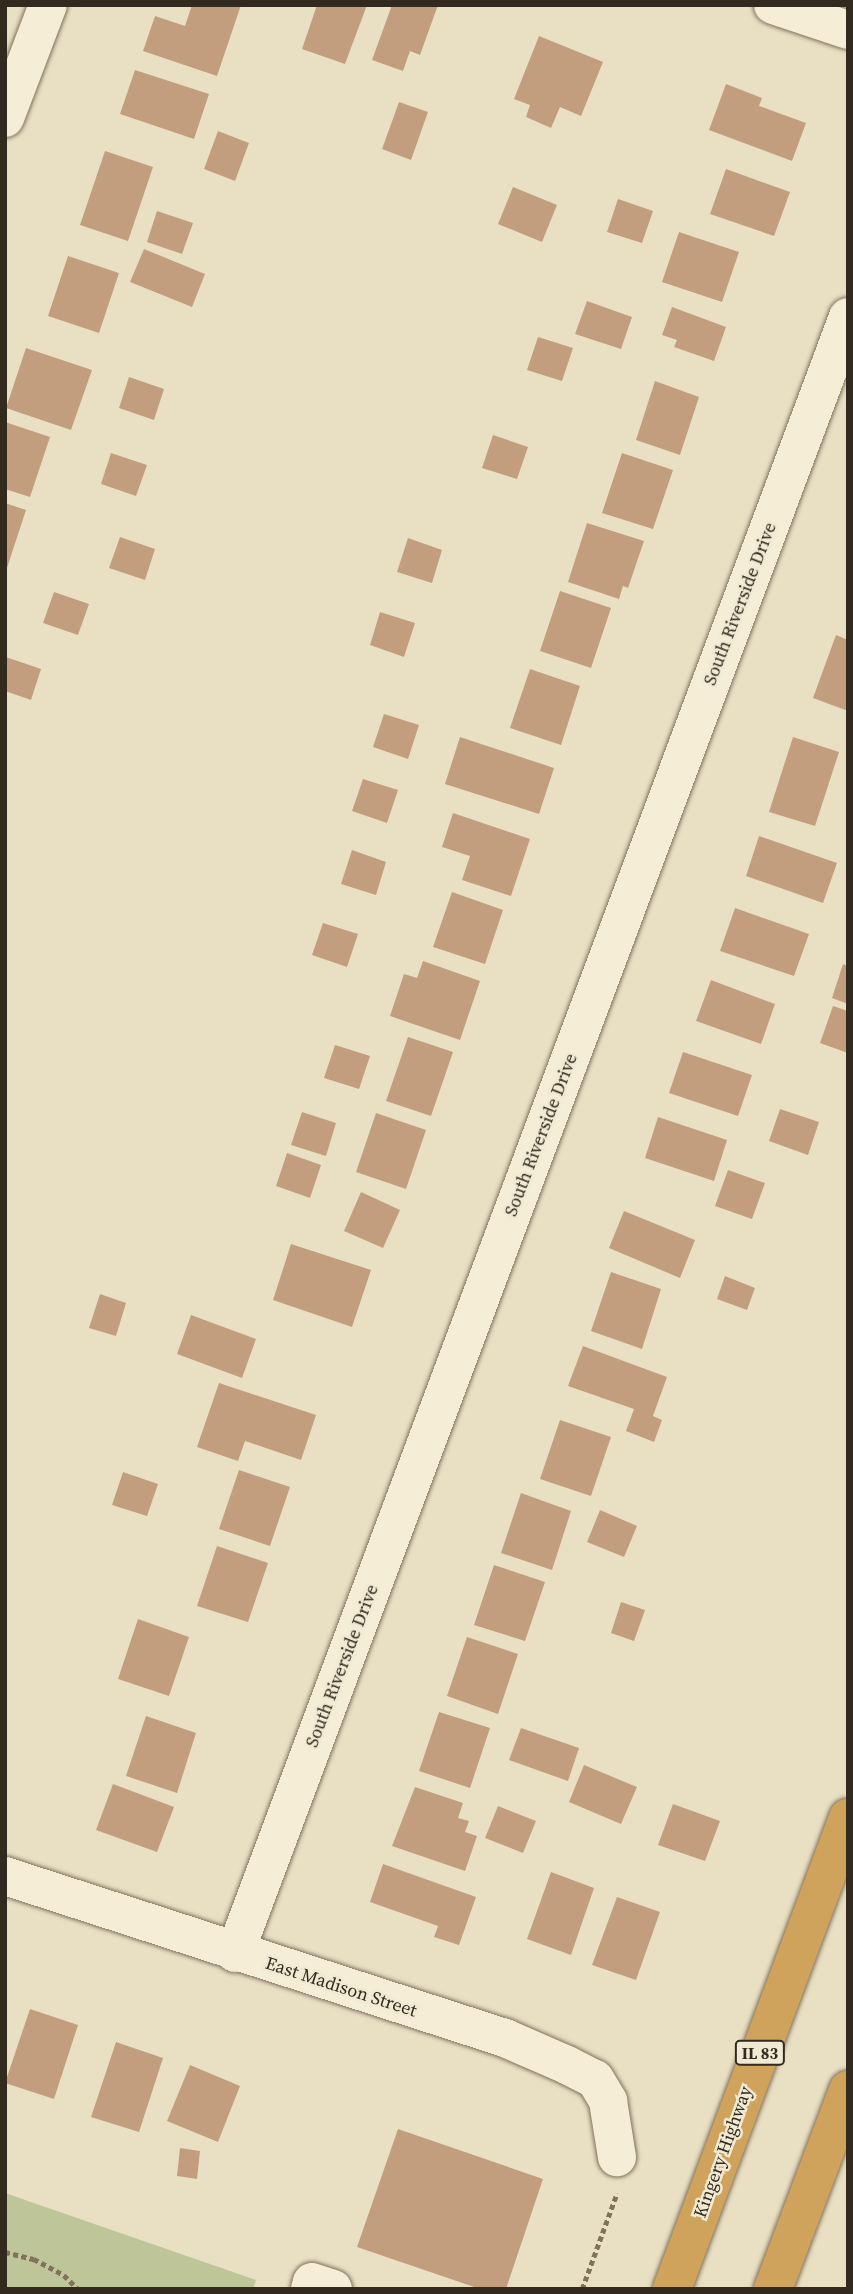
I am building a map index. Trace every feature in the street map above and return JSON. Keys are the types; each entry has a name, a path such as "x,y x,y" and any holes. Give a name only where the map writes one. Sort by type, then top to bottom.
{"highway":[{"name":"Kingery Highway","path":"672,2289 848,1818"},
{"path":"773,2289 848,2090"}],"street":[{"path":"5,118 48,5"},
{"path":"773,5 848,30"},
{"name":"South Riverside Drive","path":"235,1953 848,317"},
{"name":"East Madison Street","path":"5,1876 235,1953 505,2038 576,2069 595,2079 608,2101 617,2157"},
{"path":"310,2289 312,2282 333,2289"}],"path":[{"path":"582,2289 617,2199 617,2157"},
{"path":"5,2252 34,2259 64,2275 78,2289"}],"green space":[{"path":"5,2193 256,2280 253,2289 5,2289"}],"building":[{"path":"192,5 241,5 217,76 143,51 155,16 185,26"},
{"path":"317,5 367,5 345,64 302,49"},
{"path":"392,5 438,5 420,55 410,51 403,71 372,60"},
{"path":"539,36 603,62 581,116 560,107 551,128 526,117 530,105 514,99"},
{"path":"135,70 209,94 194,139 120,114"},
{"path":"726,84 762,98 759,106 806,123 792,161 709,130"},
{"path":"399,102 428,112 411,160 382,149"},
{"path":"218,131 249,143 235,181 204,169"},
{"path":"105,151 153,167 128,241 80,225"},
{"path":"726,169 790,192 774,236 710,214"},
{"path":"513,187 557,205 542,242 498,224"},
{"path":"618,199 653,211 642,243 607,232"},
{"path":"157,211 193,223 182,254 147,242"},
{"path":"679,232 739,252 722,302 662,282"},
{"path":"144,249 205,274 192,307 130,282"},
{"path":"68,256 119,273 99,333 48,316"},
{"path":"587,301 632,317 621,349 575,334"},
{"path":"672,307 726,327 714,361 674,347 677,340 662,335"},
{"path":"538,337 573,348 562,381 527,370"},
{"path":"26,348 92,370 71,430 6,408"},
{"path":"129,377 164,389 154,420 119,408"},
{"path":"655,381 699,397 680,455 636,440"},
{"path":"5,422 50,437 30,497 5,489"},
{"path":"493,435 528,447 517,479 482,468"},
{"path":"111,453 147,465 136,496 101,484"},
{"path":"622,453 673,470 653,529 602,513"},
{"path":"5,503 26,510 6,571 5,571"},
{"path":"587,523 644,541 628,588 623,586 619,599 568,582"},
{"path":"120,537 155,549 145,580 109,568"},
{"path":"408,538 442,550 432,583 397,572"},
{"path":"560,591 611,608 591,668 540,651"},
{"path":"54,592 89,604 78,635 43,623"},
{"path":"380,612 415,623 404,657 370,645"},
{"path":"836,635 848,640 848,711 813,698"},
{"path":"6,657 41,669 31,700 5,691"},
{"path":"530,669 580,686 561,745 510,728"},
{"path":"384,714 419,725 408,759 373,747"},
{"path":"460,737 554,768 539,814 445,784"},
{"path":"793,737 839,752 815,826 769,812"},
{"path":"363,779 398,790 387,823 352,811"},
{"path":"453,813 530,839 511,896 462,880 470,856 442,847"},
{"path":"759,836 837,863 823,903 746,876"},
{"path":"352,850 386,862 376,895 341,884"},
{"path":"452,892 503,910 485,964 433,947"},
{"path":"735,908 809,934 794,976 720,951"},
{"path":"323,923 358,934 347,967 312,955"},
{"path":"423,961 480,981 460,1040 390,1016 404,974 417,978"},
{"path":"843,964 848,966 848,1004 832,998"},
{"path":"711,980 775,1004 761,1044 696,1021"},
{"path":"833,1006 848,1011 848,1053 820,1043"},
{"path":"408,1037 453,1052 431,1116 386,1101"},
{"path":"335,1045 370,1056 359,1089 324,1078"},
{"path":"683,1052 752,1075 738,1116 669,1093"},
{"path":"780,1109 819,1122 808,1155 769,1141"},
{"path":"302,1112 336,1123 326,1156 291,1145"},
{"path":"376,1113 426,1130 406,1189 356,1172"},
{"path":"658,1117 727,1140 714,1181 645,1158"},
{"path":"287,1153 321,1165 310,1198 276,1186"},
{"path":"728,1170 765,1183 752,1219 715,1206"},
{"path":"361,1192 400,1210 383,1248 344,1231"},
{"path":"624,1211 695,1240 680,1278 609,1248"},
{"path":"291,1244 371,1270 352,1327 273,1300"},
{"path":"611,1272 661,1289 642,1349 591,1331"},
{"path":"725,1276 755,1288 747,1310 717,1299"},
{"path":"100,1294 126,1303 116,1336 89,1328"},
{"path":"191,1315 256,1339 242,1378 177,1354"},
{"path":"583,1346 667,1377 653,1416 662,1420 654,1442 626,1431 634,1409 568,1386"},
{"path":"219,1383 316,1415 301,1460 245,1441 238,1461 197,1447"},
{"path":"560,1420 611,1437 591,1496 540,1479"},
{"path":"239,1470 290,1487 270,1546 219,1529"},
{"path":"123,1472 158,1484 147,1516 112,1505"},
{"path":"521,1493 571,1511 552,1570 501,1553"},
{"path":"600,1510 637,1526 624,1557 587,1542"},
{"path":"217,1546 268,1563 248,1622 197,1606"},
{"path":"494,1565 545,1582 525,1641 474,1625"},
{"path":"621,1602 645,1610 634,1641 611,1633"},
{"path":"138,1619 189,1637 169,1696 118,1679"},
{"path":"467,1637 518,1654 498,1714 447,1696"},
{"path":"439,1712 490,1728 470,1788 419,1771"},
{"path":"146,1716 196,1733 177,1793 126,1776"},
{"path":"521,1728 579,1748 568,1781 509,1760"},
{"path":"584,1765 637,1787 621,1824 569,1802"},
{"path":"113,1784 174,1807 157,1852 96,1830"},
{"path":"415,1787 463,1803 458,1818 469,1821 465,1832 477,1836 465,1871 392,1846"},
{"path":"673,1804 720,1821 705,1861 658,1845"},
{"path":"498,1806 536,1821 523,1853 485,1838"},
{"path":"383,1864 476,1897 459,1945 434,1937 438,1926 370,1902"},
{"path":"551,1872 594,1888 571,1955 527,1939"},
{"path":"617,1897 660,1912 636,1980 592,1965"},
{"path":"30,2009 78,2025 54,2099 5,2083"},
{"path":"116,2042 163,2058 139,2132 91,2117"},
{"path":"190,2065 240,2086 218,2142 167,2121"},
{"path":"398,2129 543,2179 506,2289 480,2289 357,2247"},
{"path":"180,2148 200,2151 197,2179 177,2176"}]}
